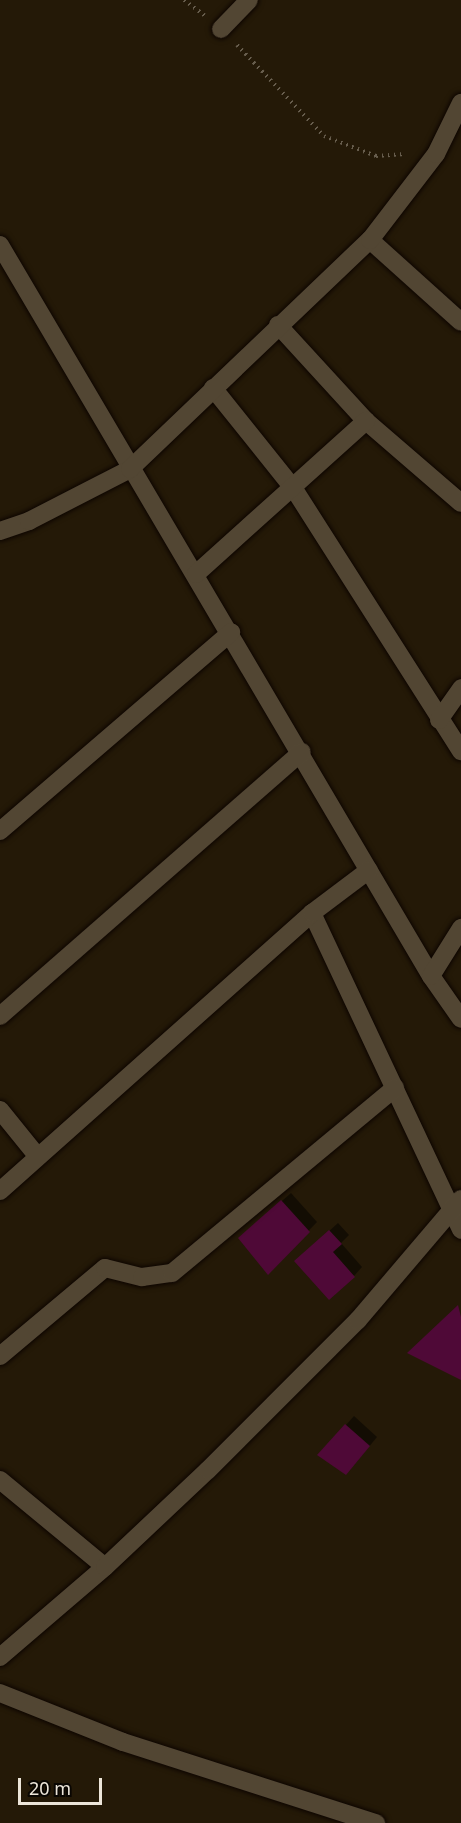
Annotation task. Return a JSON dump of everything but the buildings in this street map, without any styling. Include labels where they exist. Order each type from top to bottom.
[{"type":"street","points":[[221,29],[249,0]]},
{"type":"street","points":[[0,531],[29,521],[130,469],[278,325],[370,240],[443,141],[461,103]]},
{"type":"street","points":[[370,240],[461,322]]},
{"type":"street","points":[[0,245],[130,469],[196,574],[302,752],[431,976],[461,1019]]},
{"type":"street","points":[[278,325],[366,421],[461,503]]},
{"type":"street","points":[[213,388],[294,489],[439,720],[461,751]]},
{"type":"street","points":[[196,574],[294,489],[366,421]]},
{"type":"street","points":[[0,831],[231,632]]},
{"type":"street","points":[[439,720],[461,688]]},
{"type":"street","points":[[0,1016],[302,752]]},
{"type":"street","points":[[0,1191],[312,913],[369,870]]},
{"type":"street","points":[[312,913],[395,1088],[458,1204],[461,1230]]},
{"type":"street","points":[[431,976],[461,928]]},
{"type":"street","points":[[0,1356],[105,1268],[142,1277],[172,1273],[395,1088]]},
{"type":"street","points":[[0,1110],[38,1157]]},
{"type":"street","points":[[0,1657],[105,1567],[358,1320],[458,1204]]},
{"type":"street","points":[[0,1480],[105,1567]]},
{"type":"street","points":[[0,1693],[134,1745],[376,1823]]},
{"type":"path","points":[[184,0],[221,29],[324,136],[376,156],[400,155],[443,141]]}]
